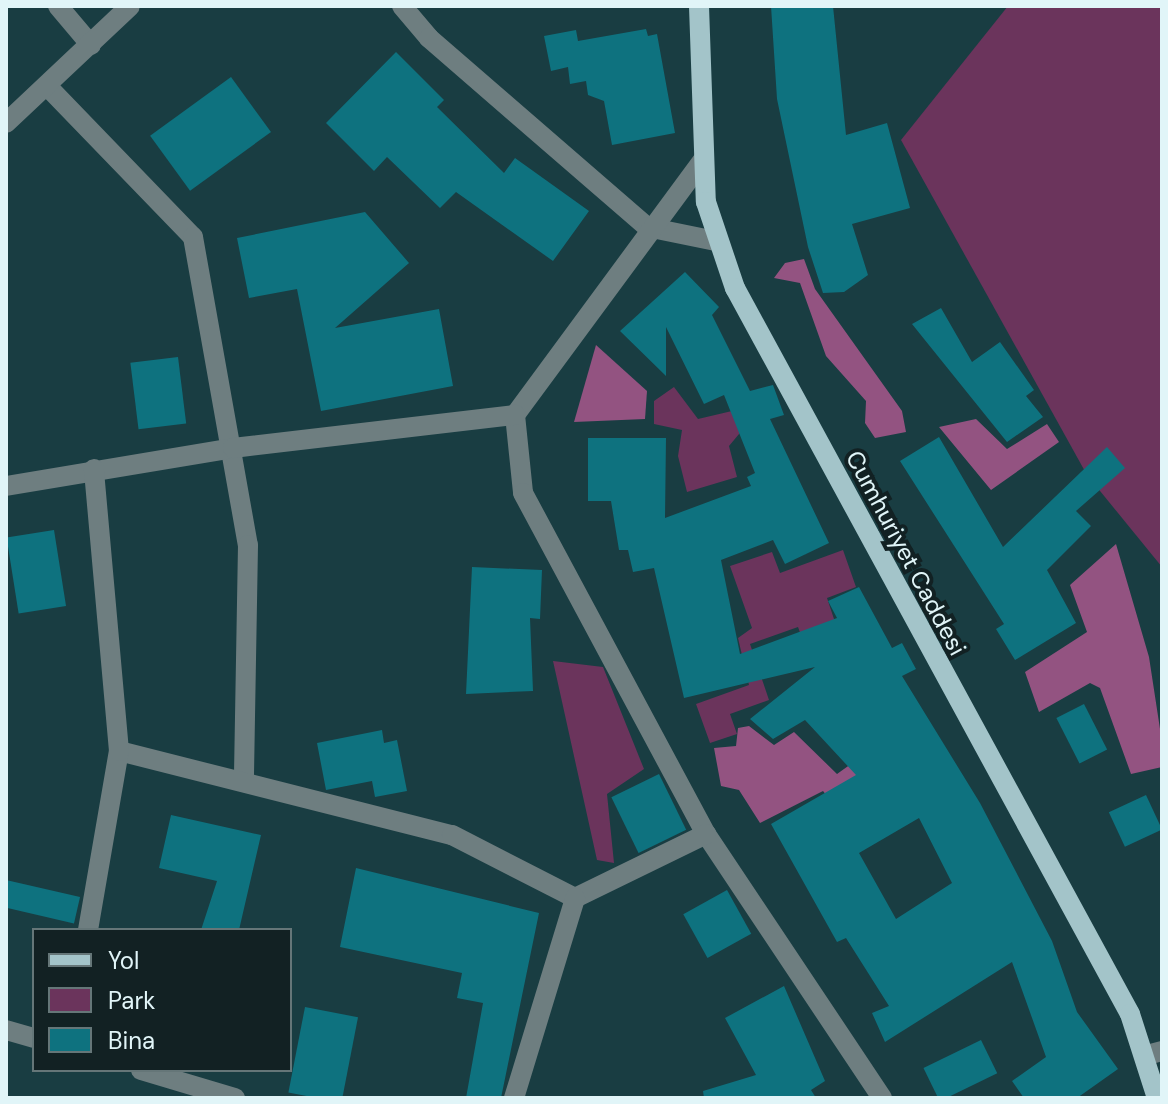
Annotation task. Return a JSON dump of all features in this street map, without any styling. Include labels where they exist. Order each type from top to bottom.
[{"type":"main road","name":"Cumhuriyet Caddesi","points":[[699,6],[703,160],[716,241],[1155,1053],[1157,1098]]},
{"type":"street","points":[[58,6],[91,45]]},
{"type":"street","points":[[6,123],[49,88],[130,6]]},
{"type":"street","points":[[402,6],[429,38],[647,227],[716,241]]},
{"type":"street","points":[[49,88],[193,237],[248,545],[244,782]]},
{"type":"street","points":[[6,486],[233,448],[515,415],[553,372],[647,227],[703,160]]},
{"type":"street","points":[[515,415],[523,493],[706,834],[882,1098]]},
{"type":"street","points":[[88,928],[119,751],[94,469]]},
{"type":"street","points":[[119,751],[452,835],[575,898]]},
{"type":"street","points":[[514,1098],[575,898],[706,834]]},
{"type":"street","points":[[6,1030],[32,1037]]},
{"type":"street","points":[[148,1072],[235,1098]]},
{"type":"green space","points":[[1008,6],[1162,6],[1162,567],[1087,475],[901,140]]},
{"type":"green space","points":[[674,387],[698,419],[732,411],[744,428],[729,446],[737,477],[687,492],[678,456],[682,430],[654,424],[654,401]]},
{"type":"green space","points":[[843,550],[856,587],[827,598],[845,652],[811,663],[798,627],[750,644],[769,700],[730,714],[737,734],[710,743],[696,704],[749,685],[738,638],[752,628],[730,566],[772,552],[780,573]]},
{"type":"green space","points":[[553,661],[603,667],[644,769],[607,794],[614,863],[597,860]]},
{"type":"shaded area","points":[[804,259],[815,289],[902,411],[906,432],[875,438],[865,423],[866,401],[826,356],[800,283],[774,278],[785,263]]},
{"type":"shaded area","points":[[596,345],[647,391],[645,419],[574,422]]},
{"type":"shaded area","points":[[976,419],[1007,449],[1047,424],[1059,442],[991,490],[939,427]]},
{"type":"shaded area","points":[[1116,544],[1149,657],[1162,742],[1162,767],[1131,774],[1100,688],[1090,683],[1039,712],[1025,672],[1087,632],[1070,585]]},
{"type":"shaded area","points":[[749,726],[774,745],[794,732],[837,774],[865,754],[846,819],[823,791],[760,823],[739,790],[721,786],[714,748],[736,746],[738,728]]},
{"type":"building","points":[[771,6],[833,6],[846,135],[887,123],[910,208],[852,224],[868,275],[844,292],[823,293],[808,247],[777,99]]},
{"type":"building","points":[[646,29],[648,36],[657,34],[675,133],[612,145],[604,101],[588,95],[586,81],[570,84],[568,67],[551,71],[544,36],[576,30],[578,41]]},
{"type":"building","points":[[396,52],[444,100],[437,107],[504,173],[515,158],[589,211],[553,261],[456,192],[440,208],[387,157],[374,171],[326,123]]},
{"type":"building","points":[[231,77],[271,132],[190,191],[150,136]]},
{"type":"building","points":[[365,212],[409,263],[335,328],[439,309],[453,386],[321,411],[297,289],[249,298],[237,238]]},
{"type":"building","points":[[685,272],[719,307],[712,315],[750,391],[773,385],[784,415],[770,419],[829,543],[785,564],[773,540],[721,560],[740,654],[837,618],[828,601],[859,587],[892,648],[902,643],[916,669],[902,676],[980,803],[1052,941],[1077,1012],[1118,1069],[1077,1098],[1024,1098],[1012,1081],[1046,1057],[1012,962],[885,1042],[872,1013],[889,1006],[846,938],[837,942],[771,824],[856,775],[805,720],[773,739],[750,719],[815,667],[684,698],[654,568],[633,572],[628,550],[619,550],[611,501],[588,501],[588,438],[666,438],[665,518],[751,486],[747,477],[755,473],[724,395],[704,404],[666,327],[666,376],[620,331]],"holes":[[[919,818],[952,883],[896,919],[859,853]]]},
{"type":"building","points":[[941,308],[972,362],[1000,342],[1034,390],[1026,396],[1043,417],[1007,442],[912,324]]},
{"type":"building","points":[[178,357],[186,424],[139,429],[130,363]]},
{"type":"building","points":[[939,437],[1003,547],[1107,447],[1125,468],[1076,511],[1091,526],[1047,570],[1076,623],[1015,660],[996,629],[1004,624],[900,461]]},
{"type":"building","points":[[54,530],[66,606],[19,614],[7,538]]},
{"type":"building","points":[[472,567],[542,570],[540,619],[530,618],[533,691],[466,694]]},
{"type":"building","points":[[1084,704],[1107,749],[1080,764],[1056,718]]},
{"type":"building","points":[[382,730],[384,743],[397,740],[407,791],[375,797],[372,781],[326,790],[317,743]]},
{"type":"building","points":[[659,774],[686,830],[639,853],[611,797]]},
{"type":"building","points":[[1146,795],[1162,829],[1125,847],[1109,812]]},
{"type":"building","points":[[171,815],[261,835],[239,928],[202,928],[217,881],[159,868]]},
{"type":"building","points":[[356,868],[539,913],[501,1098],[466,1098],[483,1003],[457,998],[462,973],[340,947]]},
{"type":"building","points":[[6,880],[80,897],[74,923],[6,908]]},
{"type":"building","points":[[727,890],[751,934],[708,958],[683,914]]},
{"type":"building","points":[[784,986],[825,1081],[811,1090],[816,1098],[704,1098],[703,1091],[756,1075],[725,1018]]},
{"type":"building","points":[[305,1007],[358,1017],[342,1098],[317,1098],[288,1092]]},
{"type":"building","points":[[981,1040],[997,1073],[946,1098],[938,1098],[923,1068]]}]
